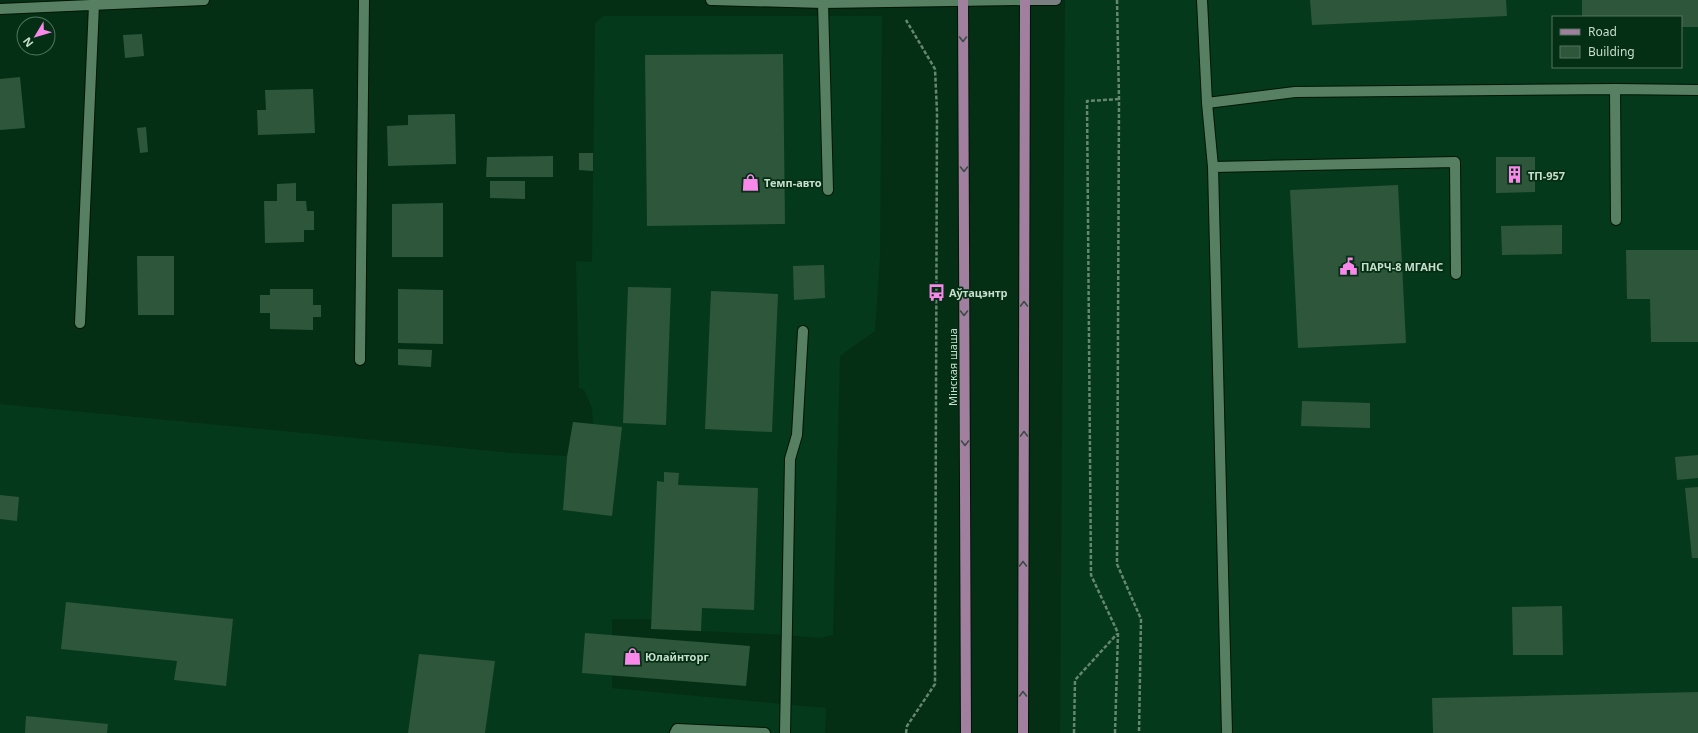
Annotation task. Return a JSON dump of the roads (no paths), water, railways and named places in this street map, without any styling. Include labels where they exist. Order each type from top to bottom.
[{"type":"main road","points":[[1023,733],[1025,0]]},
{"type":"main road","name":"Мінская шаша","points":[[963,1],[966,733]]},
{"type":"street","points":[[0,9],[94,2],[204,0]]},
{"type":"street","points":[[360,360],[364,0]]},
{"type":"street","points":[[711,0],[823,3],[1056,0]]},
{"type":"street","points":[[1202,0],[1207,104],[1213,167],[1227,733]]},
{"type":"street","points":[[80,323],[94,2]]},
{"type":"street","points":[[823,3],[828,190]]},
{"type":"street","points":[[1207,104],[1295,92],[1615,89],[1698,90]]},
{"type":"street","points":[[1615,89],[1616,220]]},
{"type":"street","points":[[1213,167],[1455,162],[1456,274]]},
{"type":"street","points":[[785,733],[790,459],[797,435],[803,330]]},
{"type":"street","points":[[675,733],[677,728],[765,733]]},
{"type":"place","name":"ТП-957","points":[[1515,175]]},
{"type":"place","name":"Темп-авто","points":[[751,182]]},
{"type":"place","name":"ПАРЧ-8 МГАНС","points":[[1348,266]]},
{"type":"place","name":"Аўтацэнтр","points":[[936,292]]},
{"type":"place","name":"Юлайнторг","points":[[632,656]]}]
